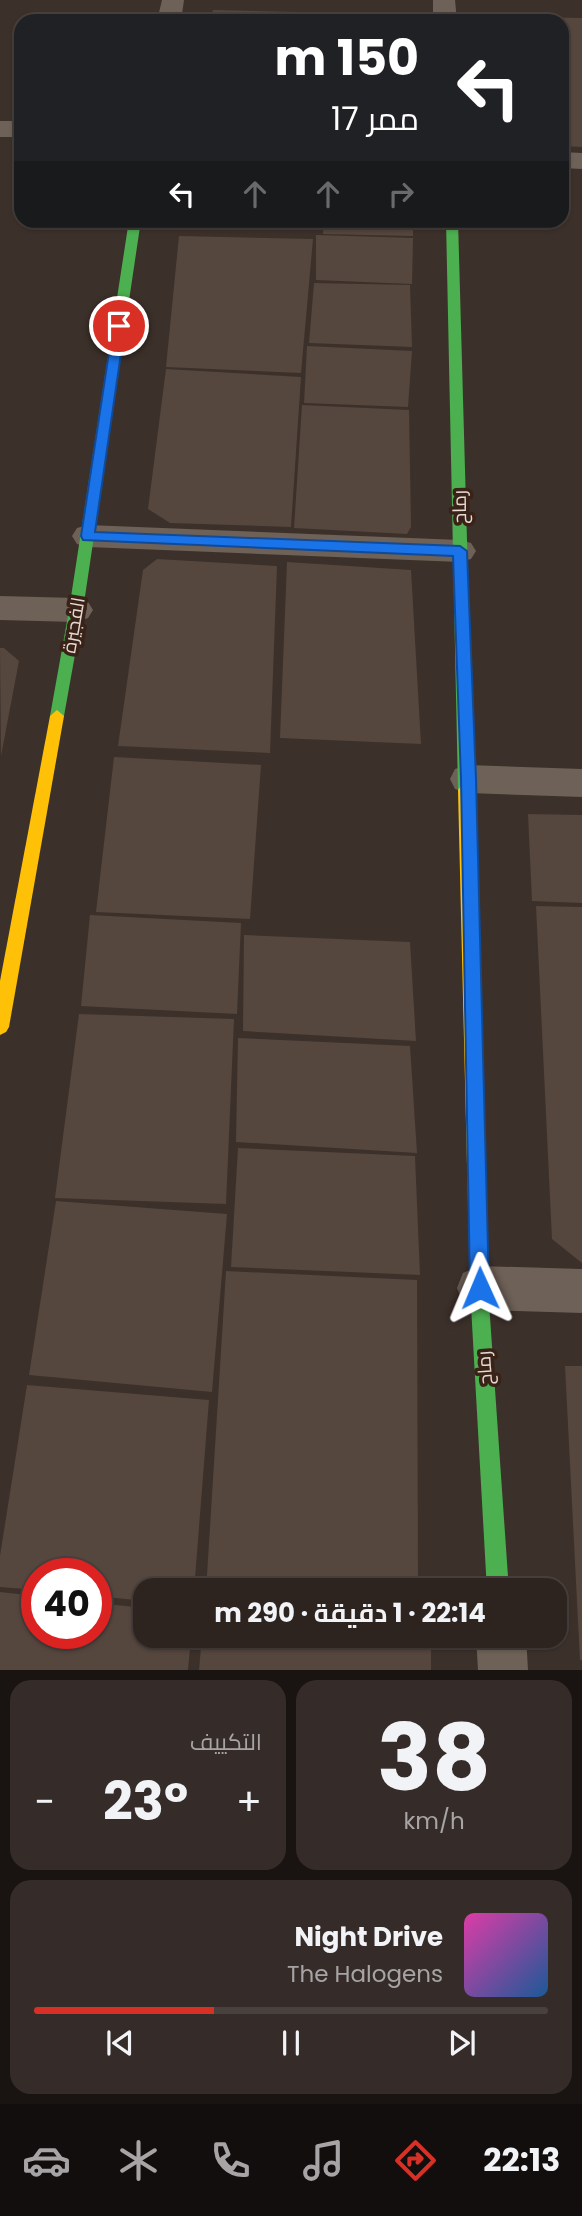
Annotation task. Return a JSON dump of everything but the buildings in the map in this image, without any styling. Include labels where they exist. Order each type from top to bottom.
[{"type":"street","name":"الفجيرة","points":[[0,1027],[12,900],[76,610],[134,228]]},
{"type":"street","name":"رماح","points":[[452,228],[480,1288],[497,1578]]},
{"type":"street","points":[[88,536],[460,551]]},
{"type":"street","points":[[0,608],[76,610]]},
{"type":"street","points":[[468,779],[582,783]]},
{"type":"street","points":[[480,1288],[582,1291]]},
{"type":"street","points":[[502,1648],[503,1670]]},
{"type":"traffic: fast","points":[[57,716],[76,610],[134,228]]},
{"type":"traffic: fast","points":[[452,228],[466,790]]},
{"type":"traffic: fast","points":[[476,1165],[479,1288],[497,1578]]},
{"type":"traffic: slow","points":[[0,1027],[57,716]]},
{"type":"traffic: slow","points":[[466,790],[476,1165]]},
{"type":"route","points":[[119,326],[88,536],[460,551],[480,1288]]}]
